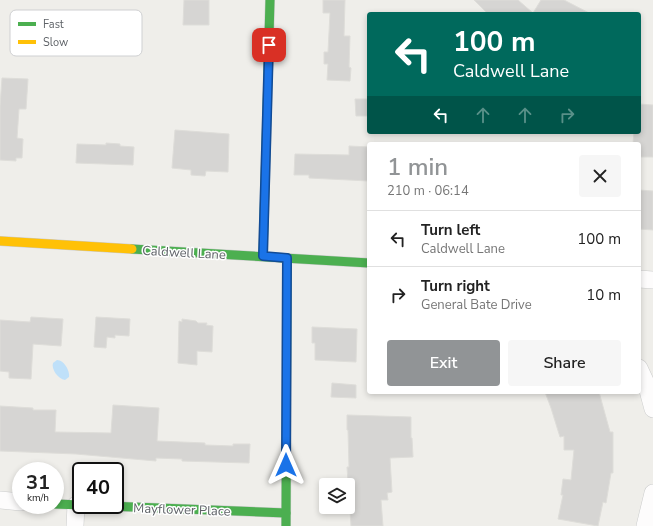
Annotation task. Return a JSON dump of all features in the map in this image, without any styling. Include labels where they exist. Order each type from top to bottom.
[{"type":"street","points":[[263,256],[270,0]]},
{"type":"street","name":"Caldwell Lane","points":[[0,241],[367,262]]},
{"type":"street","points":[[286,526],[287,258]]},
{"type":"street","points":[[641,279],[653,280]]},
{"type":"street","points":[[641,372],[646,383],[653,409]]},
{"type":"street","points":[[645,526],[653,493]]},
{"type":"street","points":[[0,500],[12,501]]},
{"type":"street","name":"Mayflower Place","points":[[124,507],[286,513]]},
{"type":"street","points":[[75,526],[76,514]]},
{"type":"water","points":[[60,360],[67,369],[69,377],[65,380],[60,378],[54,371],[53,363]]},
{"type":"building","points":[[184,0],[209,0],[209,25],[183,25]]},
{"type":"building","points":[[323,0],[345,0],[344,36],[350,36],[350,81],[327,80],[328,64],[324,64],[324,52],[328,52],[330,13],[323,13]]},
{"type":"building","points":[[474,0],[518,0],[532,12],[486,12]]},
{"type":"building","points":[[541,0],[564,0],[587,12],[534,12]]},
{"type":"building","points":[[2,78],[28,79],[26,109],[19,109],[17,138],[23,139],[22,158],[16,158],[16,161],[0,160],[0,106]]},
{"type":"building","points":[[355,99],[367,99],[367,116],[356,116]]},
{"type":"building","points":[[641,104],[653,105],[653,157],[641,157],[641,142],[633,142],[634,134],[641,134]]},
{"type":"building","points":[[175,130],[229,134],[228,172],[206,171],[205,176],[191,175],[191,170],[172,168]]},
{"type":"building","points":[[106,143],[134,147],[133,165],[76,163],[77,144],[106,145]]},
{"type":"building","points":[[349,146],[367,147],[367,181],[309,178],[309,175],[294,175],[295,154],[349,155]]},
{"type":"building","points":[[641,190],[653,191],[653,230],[641,229]]},
{"type":"building","points":[[31,317],[63,319],[61,346],[33,344],[31,379],[9,378],[9,372],[0,371],[0,320],[30,322]]},
{"type":"building","points":[[96,317],[130,319],[129,336],[115,335],[115,338],[107,337],[106,348],[94,347]]},
{"type":"building","points":[[182,319],[196,321],[198,323],[207,323],[206,325],[213,326],[212,352],[197,351],[197,365],[178,363],[179,321],[182,322]]},
{"type":"building","points":[[312,327],[357,329],[356,362],[315,360],[315,343],[312,343]]},
{"type":"building","points":[[332,383],[356,385],[356,398],[331,397]]},
{"type":"building","points":[[546,394],[600,394],[610,432],[613,432],[613,473],[611,473],[606,503],[603,502],[598,526],[558,519],[563,495],[561,495],[563,479],[571,480],[574,450],[564,450],[564,436],[560,437]]},
{"type":"building","points":[[113,405],[159,408],[157,441],[233,446],[233,444],[250,444],[249,463],[182,461],[182,459],[156,458],[156,461],[76,454],[0,451],[0,406],[33,408],[33,410],[56,410],[55,432],[111,433]]},
{"type":"building","points":[[347,415],[411,417],[413,457],[390,458],[392,492],[387,493],[388,500],[381,500],[383,526],[351,526],[350,514],[355,514],[355,478],[348,478],[347,467],[349,467]]},
{"type":"traffic: fast","points":[[263,256],[270,0]]},
{"type":"traffic: fast","points":[[132,249],[367,263]]},
{"type":"traffic: fast","points":[[286,526],[287,258]]},
{"type":"traffic: fast","points":[[64,504],[286,513]]},
{"type":"traffic: slow","points":[[0,241],[132,249]]},
{"type":"route","points":[[269,45],[263,256],[287,258],[286,465]]}]
